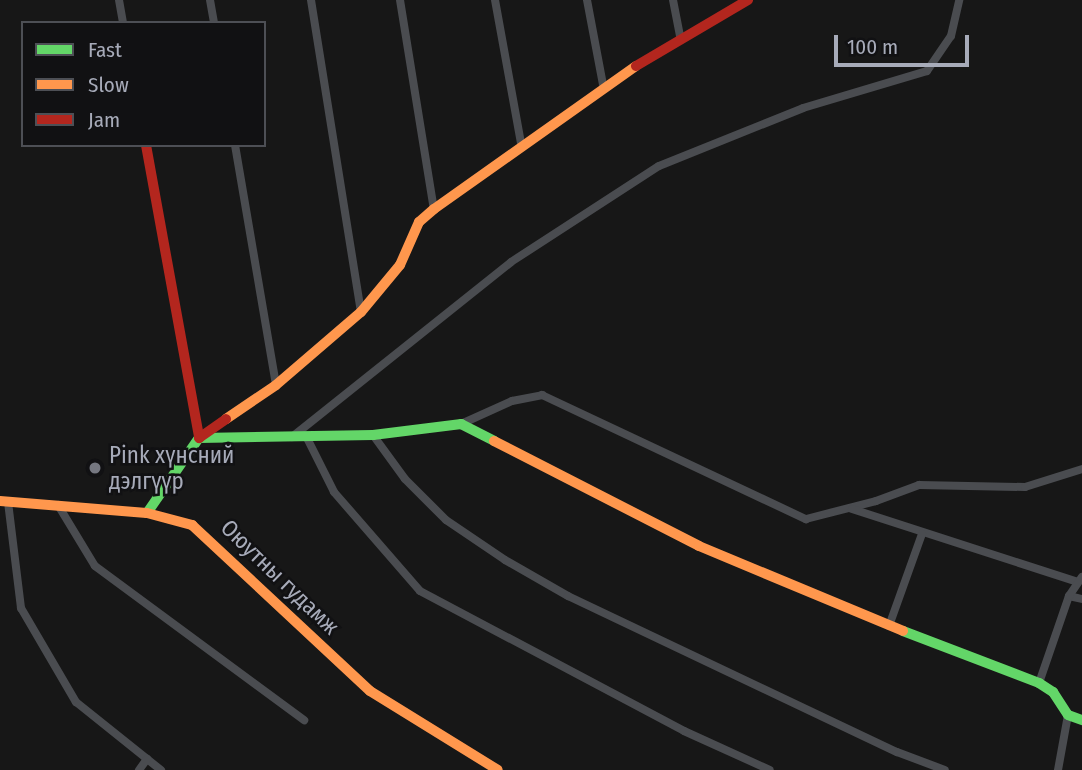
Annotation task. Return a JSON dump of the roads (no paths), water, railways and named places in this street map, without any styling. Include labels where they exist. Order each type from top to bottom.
[{"type":"street","points":[[119,0],[123,21]]},
{"type":"street","points":[[210,0],[214,21]]},
{"type":"street","points":[[311,0],[361,312]]},
{"type":"street","points":[[400,0],[434,209]]},
{"type":"street","points":[[495,0],[521,143]]},
{"type":"street","points":[[587,0],[603,85]]},
{"type":"street","points":[[673,0],[680,36]]},
{"type":"street","points":[[147,513],[199,438],[276,384],[361,312],[400,265],[419,222],[434,209],[603,85],[680,36],[748,0]]},
{"type":"street","points":[[290,439],[511,262],[659,166],[803,108],[927,71],[951,36],[959,0]]},
{"type":"street","points":[[146,147],[199,438]]},
{"type":"street","points":[[235,147],[276,384]]},
{"type":"street","points":[[199,438],[290,439],[306,436],[373,435],[461,424],[512,401],[542,394],[806,519],[850,509],[919,485],[1025,487],[1082,469]]},
{"type":"street","points":[[461,424],[645,521],[889,626],[1039,683],[1053,692],[1068,715],[1082,720]]},
{"type":"street","points":[[373,435],[405,479],[446,520],[505,560],[568,596],[897,752],[945,770]]},
{"type":"street","points":[[306,436],[334,492],[420,592],[684,731],[770,770]]},
{"type":"street","points":[[4,502],[21,608],[76,702],[161,770]]},
{"type":"street","name":"Оюутны гудамж","points":[[4,502],[147,513],[192,525],[210,537],[370,691],[498,770]]},
{"type":"street","points":[[58,505],[95,566],[304,720]]},
{"type":"street","points":[[850,509],[922,534],[1080,580],[1069,596],[1039,683]]},
{"type":"street","points":[[889,626],[922,534]]},
{"type":"street","points":[[1069,596],[1082,599]]},
{"type":"street","points":[[1060,769],[1068,715]]},
{"type":"street","points":[[139,770],[147,759]]},
{"type":"place","name":"Pink хүнсний дэлгүүр","points":[[95,468]]}]
